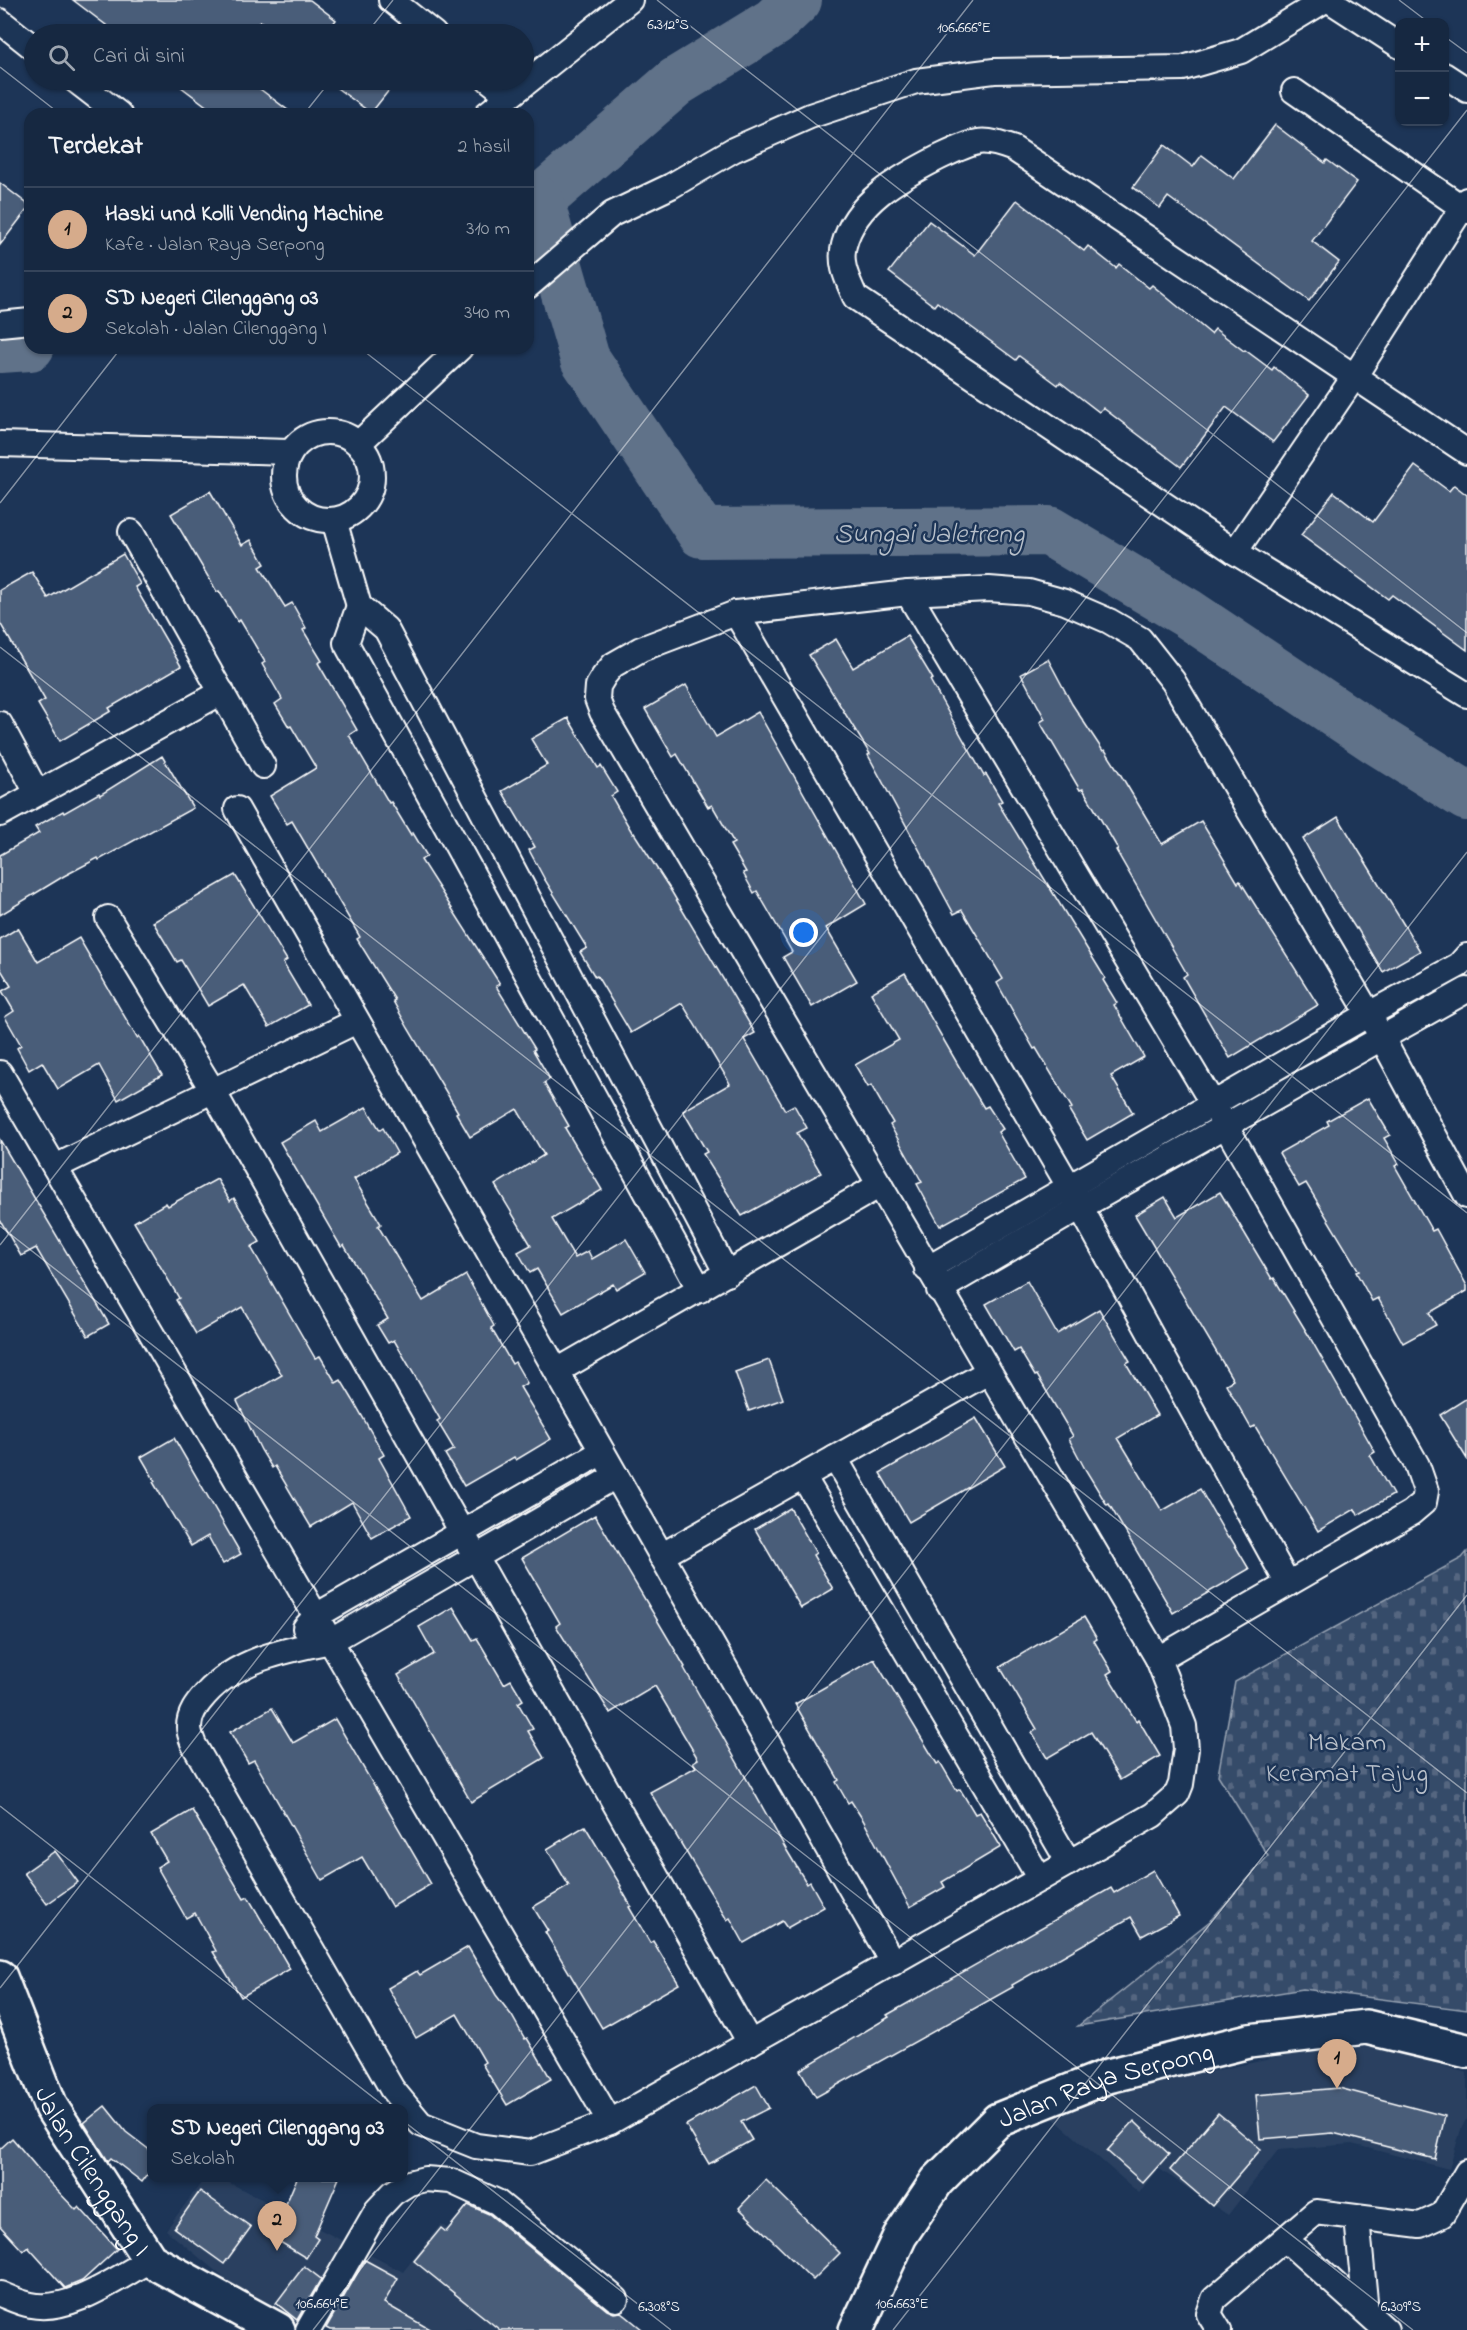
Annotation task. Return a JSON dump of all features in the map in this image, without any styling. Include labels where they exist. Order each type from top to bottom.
[{"type":"main road","name":"Jalan Cilenggang I","points":[[0,1977],[51,2107],[150,2260],[278,2330]]},
{"type":"main road","name":"Jalan Raya Serpong","points":[[856,2330],[900,2236],[938,2181],[998,2120],[1108,2076],[1249,2041],[1366,2027],[1467,2051]]},
{"type":"street","points":[[392,0],[422,24]]},
{"type":"street","points":[[534,75],[630,0]]},
{"type":"street","points":[[534,281],[612,214],[671,186],[733,150],[810,116],[916,81],[994,71],[1183,68],[1242,51],[1327,0],[1395,43]]},
{"type":"street","points":[[0,21],[24,40]]},
{"type":"street","points":[[1449,78],[1467,90]]},
{"type":"street","points":[[88,90],[111,108]]},
{"type":"street","points":[[502,90],[508,95]]},
{"type":"street","points":[[494,108],[514,90]]},
{"type":"street","points":[[1235,552],[1354,377],[1465,206],[1294,91]]},
{"type":"street","points":[[1467,452],[1014,149],[980,141],[918,168],[890,185],[871,201],[853,223],[844,245],[842,265],[855,297],[1235,552],[1467,695]]},
{"type":"street","points":[[0,324],[24,322]]},
{"type":"street","points":[[358,444],[454,354]]},
{"type":"street","points":[[322,432],[341,434],[358,444],[367,456],[372,472],[371,489],[363,503],[350,515],[334,520],[316,519],[300,511],[289,498],[284,483],[284,466],[290,452],[304,439],[322,432]]},
{"type":"street","points":[[0,444],[290,452]]},
{"type":"street","points":[[334,520],[359,606],[386,629],[727,1275]]},
{"type":"street","points":[[131,532],[263,766]]},
{"type":"street","points":[[408,2108],[421,2124],[476,2146],[530,2153],[610,2122],[1153,1815],[1177,1794],[1181,1784],[1186,1749],[1184,1726],[1158,1659],[602,712],[597,699],[598,686],[613,665],[641,650],[736,613],[908,593],[989,589],[1029,592],[1065,602],[1109,621],[1140,639],[1173,681],[1369,1014],[1467,1196]]},
{"type":"street","points":[[908,593],[1220,1116],[1417,1465],[1426,1491],[1424,1502],[1411,1513],[1158,1659]]},
{"type":"street","points":[[359,606],[346,643],[700,1290]]},
{"type":"street","points":[[736,613],[1075,1197],[1288,1584]]},
{"type":"street","points":[[0,814],[222,692]]},
{"type":"street","points":[[0,724],[37,793]]},
{"type":"street","points":[[237,809],[893,1963]]},
{"type":"street","points":[[108,918],[213,1091],[750,2043]]},
{"type":"street","points":[[1220,1116],[1369,1014],[1459,965],[1467,956]]},
{"type":"street","points":[[933,1279],[1220,1116],[1382,1037],[1467,990]]},
{"type":"street","points":[[55,1167],[357,1021]]},
{"type":"street","points":[[0,1072],[610,2122]]},
{"type":"street","points":[[557,1371],[880,1185]]},
{"type":"street","points":[[661,1556],[988,1372]]},
{"type":"street","points":[[285,1650],[316,1616],[602,1452]]},
{"type":"street","points":[[835,1458],[1069,1863]]},
{"type":"street","points":[[404,2104],[392,2089],[194,1745],[189,1727],[194,1708],[217,1681],[250,1663],[285,1650],[331,1641],[616,1476]]},
{"type":"street","points":[[803,1476],[1040,1879]]},
{"type":"street","points":[[308,2330],[377,2210],[393,2193],[409,2183],[425,2179],[451,2181],[496,2202],[616,2299]]},
{"type":"street","points":[[1208,2325],[1214,2299],[1316,2212],[1420,2225],[1442,2215],[1463,2187]]},
{"type":"street","points":[[1357,2218],[1366,2311]]},
{"type":"street","points":[[1285,2239],[1386,2330]]},
{"type":"street","points":[[0,2294],[31,2305],[52,2306],[70,2302],[150,2260]]},
{"type":"shaded area","points":[[1379,2047],[1467,2073],[1467,2118],[1462,2126],[1449,2169],[1352,2144],[1278,2150],[1228,2215],[1158,2168],[1139,2193],[1053,2118],[1092,2096],[1319,2049]]},
{"type":"shaded area","points":[[202,2182],[228,2182],[403,2272],[441,2224],[578,2330],[311,2330],[229,2282],[166,2230]]},
{"type":"green space","name":"Makam Keramat Tajug","points":[[1467,1552],[1467,2010],[1303,1989],[1078,2026],[1210,1921],[1268,1856],[1218,1775],[1235,1682],[1462,1558]]},
{"type":"building","points":[[73,0],[310,0],[336,20],[333,24],[264,24],[260,21],[258,24],[105,24]]},
{"type":"building","points":[[185,90],[261,90],[285,108],[209,108]]},
{"type":"building","points":[[340,90],[389,90],[375,108],[364,108]]},
{"type":"building","points":[[1275,125],[1325,163],[1327,160],[1357,182],[1312,241],[1339,262],[1309,301],[1168,197],[1160,208],[1133,187],[1164,145],[1193,167],[1202,155],[1234,179]]},
{"type":"building","points":[[0,183],[24,201],[24,214],[0,245]]},
{"type":"building","points":[[1017,200],[1084,251],[1088,246],[1116,268],[1119,264],[1149,288],[1152,285],[1211,334],[1215,329],[1272,370],[1274,367],[1309,395],[1273,442],[1226,407],[1181,467],[1103,408],[1099,412],[1060,382],[1058,385],[1019,356],[1016,360],[937,302],[934,306],[889,272],[929,221],[975,255]]},
{"type":"building","points":[[1415,466],[1449,491],[1454,485],[1467,495],[1467,650],[1392,595],[1388,599],[1301,535],[1334,492],[1373,522]]},
{"type":"building","points":[[210,491],[242,545],[251,540],[265,564],[260,567],[285,607],[292,603],[306,628],[303,630],[322,661],[318,663],[357,730],[349,735],[389,803],[391,802],[427,856],[421,860],[500,984],[496,986],[535,1049],[533,1050],[550,1079],[544,1083],[569,1126],[565,1128],[602,1190],[552,1219],[575,1258],[588,1251],[592,1259],[626,1239],[645,1272],[616,1289],[613,1284],[563,1313],[537,1269],[530,1273],[518,1252],[531,1245],[495,1185],[544,1155],[517,1109],[470,1137],[456,1113],[458,1112],[393,1001],[395,1000],[357,939],[360,937],[292,821],[287,824],[270,796],[316,768],[275,704],[282,699],[262,664],[265,662],[240,620],[238,622],[219,591],[217,592],[171,514]]},
{"type":"building","points":[[123,554],[140,584],[135,587],[181,666],[109,708],[111,711],[60,741],[38,704],[45,700],[0,623],[0,590],[32,572],[48,598]]},
{"type":"building","points":[[907,636],[933,679],[930,680],[984,776],[986,774],[1002,801],[998,803],[1105,978],[1103,980],[1117,1003],[1114,1005],[1144,1057],[1111,1076],[1133,1113],[1087,1140],[1069,1110],[1072,1108],[1036,1048],[1034,1049],[997,983],[1003,979],[962,910],[954,914],[868,755],[870,754],[809,655],[836,639],[853,668]]},
{"type":"building","points":[[1048,659],[1072,704],[1103,751],[1105,750],[1162,844],[1201,821],[1238,883],[1240,881],[1318,1005],[1230,1058],[1183,977],[1187,974],[1116,850],[1118,849],[1040,722],[1045,719],[1021,674]]},
{"type":"building","points":[[686,685],[716,737],[758,712],[866,904],[826,928],[857,981],[812,1007],[783,957],[792,952],[757,891],[754,893],[743,873],[746,872],[730,845],[734,843],[712,805],[708,807],[677,754],[673,757],[645,709]]},
{"type":"building","points":[[568,718],[598,768],[601,766],[617,792],[611,796],[670,889],[755,1033],[744,1039],[785,1110],[794,1105],[807,1128],[797,1133],[821,1173],[742,1216],[703,1154],[707,1152],[683,1111],[730,1084],[728,1080],[682,1003],[631,1033],[580,952],[587,948],[545,880],[529,850],[535,847],[502,791],[547,765],[531,739]]},
{"type":"building","points":[[162,756],[193,808],[99,860],[98,858],[64,876],[0,915],[0,855],[39,833],[35,827],[99,793],[100,795]]},
{"type":"building","points":[[1338,817],[1420,951],[1383,972],[1336,898],[1303,839]]},
{"type":"building","points":[[235,875],[287,960],[283,963],[308,1005],[269,1027],[244,985],[208,1006],[181,960],[177,962],[153,922]]},
{"type":"building","points":[[18,928],[38,962],[79,938],[137,1038],[139,1036],[162,1075],[118,1100],[99,1065],[58,1089],[42,1062],[29,1070],[17,1048],[21,1045],[5,1017],[14,1011],[2,991],[11,986],[0,968],[0,939]]},
{"type":"building","points":[[905,973],[984,1108],[988,1106],[1003,1129],[998,1132],[1025,1179],[940,1226],[917,1184],[922,1182],[890,1125],[893,1123],[871,1085],[868,1087],[855,1065],[899,1040],[871,993]]},
{"type":"building","points":[[1368,1098],[1390,1135],[1384,1138],[1399,1164],[1395,1166],[1432,1231],[1436,1229],[1467,1286],[1467,1291],[1429,1313],[1436,1325],[1403,1343],[1378,1298],[1372,1301],[1356,1272],[1359,1271],[1306,1183],[1299,1187],[1279,1153],[1329,1125],[1327,1121]]},
{"type":"building","points":[[366,1107],[380,1130],[383,1128],[397,1153],[354,1179],[381,1224],[378,1226],[423,1301],[466,1275],[494,1326],[491,1328],[512,1364],[515,1362],[527,1383],[520,1387],[551,1439],[516,1460],[514,1457],[464,1486],[445,1454],[454,1449],[437,1421],[440,1419],[394,1340],[388,1343],[377,1325],[388,1319],[344,1245],[341,1247],[280,1142],[316,1121],[322,1132]]},
{"type":"building","points":[[0,1140],[109,1324],[88,1336],[36,1248],[21,1256],[0,1220]]},
{"type":"building","points":[[217,1179],[230,1201],[234,1198],[260,1242],[251,1247],[315,1358],[320,1356],[336,1383],[341,1380],[353,1400],[384,1455],[379,1458],[411,1516],[372,1538],[352,1502],[311,1527],[275,1466],[272,1468],[261,1450],[237,1401],[282,1375],[242,1307],[196,1334],[176,1300],[179,1298],[134,1222],[166,1203],[168,1206]]},
{"type":"building","points":[[1220,1192],[1309,1336],[1375,1452],[1370,1455],[1393,1495],[1358,1515],[1355,1509],[1318,1531],[1255,1426],[1251,1428],[1226,1384],[1233,1380],[1135,1215],[1165,1197],[1177,1217]]},
{"type":"building","points":[[1027,1281],[1057,1334],[1099,1309],[1130,1361],[1126,1363],[1157,1415],[1118,1438],[1162,1511],[1200,1489],[1249,1569],[1173,1613],[1109,1504],[1107,1505],[1085,1469],[1069,1439],[1073,1436],[1037,1375],[1035,1376],[1019,1349],[1014,1352],[986,1304]]},
{"type":"building","points":[[769,1360],[783,1399],[749,1411],[735,1372]]},
{"type":"building","points":[[1467,1398],[1467,1459],[1440,1415]]},
{"type":"building","points":[[976,1418],[1005,1466],[909,1522],[880,1473]]},
{"type":"building","points":[[174,1438],[241,1554],[223,1564],[208,1536],[191,1546],[141,1457]]},
{"type":"building","points":[[790,1508],[816,1553],[813,1555],[833,1589],[801,1608],[755,1529]]},
{"type":"building","points":[[595,1515],[685,1667],[786,1849],[807,1884],[810,1882],[824,1907],[787,1928],[782,1921],[744,1943],[730,1918],[727,1920],[650,1792],[696,1767],[693,1762],[698,1759],[655,1686],[610,1713],[556,1626],[560,1623],[522,1558]]},
{"type":"building","points":[[453,1607],[473,1640],[477,1638],[504,1684],[511,1680],[523,1700],[518,1703],[533,1729],[528,1731],[544,1758],[471,1802],[398,1675],[434,1654],[419,1627]]},
{"type":"building","points":[[1084,1617],[1097,1639],[1094,1641],[1112,1671],[1107,1674],[1160,1756],[1120,1780],[1091,1732],[1047,1758],[1032,1733],[1037,1729],[1000,1667]]},
{"type":"building","points":[[874,1659],[937,1764],[940,1762],[957,1791],[960,1789],[975,1814],[980,1812],[1001,1847],[942,1882],[945,1887],[910,1907],[863,1820],[851,1801],[848,1803],[836,1782],[839,1780],[795,1704]]},
{"type":"building","points":[[272,1708],[293,1743],[335,1719],[431,1884],[392,1907],[362,1857],[322,1880],[254,1760],[248,1763],[230,1732]]},
{"type":"building","points":[[192,1810],[244,1899],[248,1897],[290,1969],[241,1997],[213,1952],[216,1951],[195,1913],[186,1918],[157,1867],[167,1861],[151,1834]]},
{"type":"building","points":[[585,1826],[621,1886],[631,1906],[629,1907],[650,1943],[653,1941],[679,1984],[602,2028],[545,1932],[548,1931],[533,1907],[569,1886],[547,1849]]},
{"type":"building","points":[[55,1851],[78,1882],[47,1904],[24,1873]]},
{"type":"building","points":[[1153,1870],[1179,1916],[1142,1936],[1131,1917],[1012,1985],[1013,1987],[816,2097],[800,2070],[889,2017],[887,2015],[1111,1888],[1114,1893]]},
{"type":"building","points":[[468,1947],[496,1995],[512,2016],[525,2039],[527,2038],[551,2079],[507,2105],[482,2064],[485,2062],[457,2014],[416,2038],[388,1988],[417,1971],[420,1975]]},
{"type":"building","points":[[756,2085],[769,2108],[741,2122],[752,2140],[709,2164],[686,2125]]},
{"type":"building","points":[[1339,2088],[1445,2116],[1435,2159],[1333,2133],[1260,2139],[1256,2095]]},
{"type":"building","points":[[105,2106],[126,2132],[147,2148],[147,2175],[142,2182],[111,2158],[108,2161],[84,2123]]},
{"type":"building","points":[[1218,2113],[1261,2149],[1212,2206],[1170,2170]]},
{"type":"building","points":[[1134,2121],[1169,2154],[1143,2183],[1107,2151]]},
{"type":"building","points":[[12,2138],[50,2183],[76,2210],[79,2207],[117,2249],[82,2281],[65,2288],[28,2247],[23,2251],[0,2226],[0,2149]]},
{"type":"building","points":[[766,2180],[840,2253],[813,2280],[739,2208]]},
{"type":"building","points":[[295,2182],[337,2182],[314,2236],[318,2239],[306,2258],[272,2237]]},
{"type":"building","points":[[200,2191],[251,2227],[224,2264],[174,2228]]},
{"type":"building","points":[[468,2205],[489,2214],[607,2310],[614,2313],[621,2312],[643,2330],[500,2330],[414,2261],[441,2228],[446,2232]]},
{"type":"building","points":[[365,2260],[398,2278],[384,2303],[431,2330],[330,2330],[326,2328]]},
{"type":"building","points":[[304,2266],[321,2279],[297,2320],[276,2303]]},
{"type":"waterway","points":[[539,201],[676,82],[774,22],[797,0]]},
{"type":"waterway","name":"Sungai Jaletreng","points":[[534,206],[539,201],[585,359],[702,533],[1049,531],[1187,613],[1377,740],[1467,796]]},
{"type":"waterway","name":"Sungai Jaletreng","points":[[0,348],[24,346]]},
{"type":"place","name":"Haski und Kolli Vending Machine","points":[[1337,2089]]},
{"type":"place","name":"SD Negeri Cilenggang 03","points":[[277,2251]]}]
